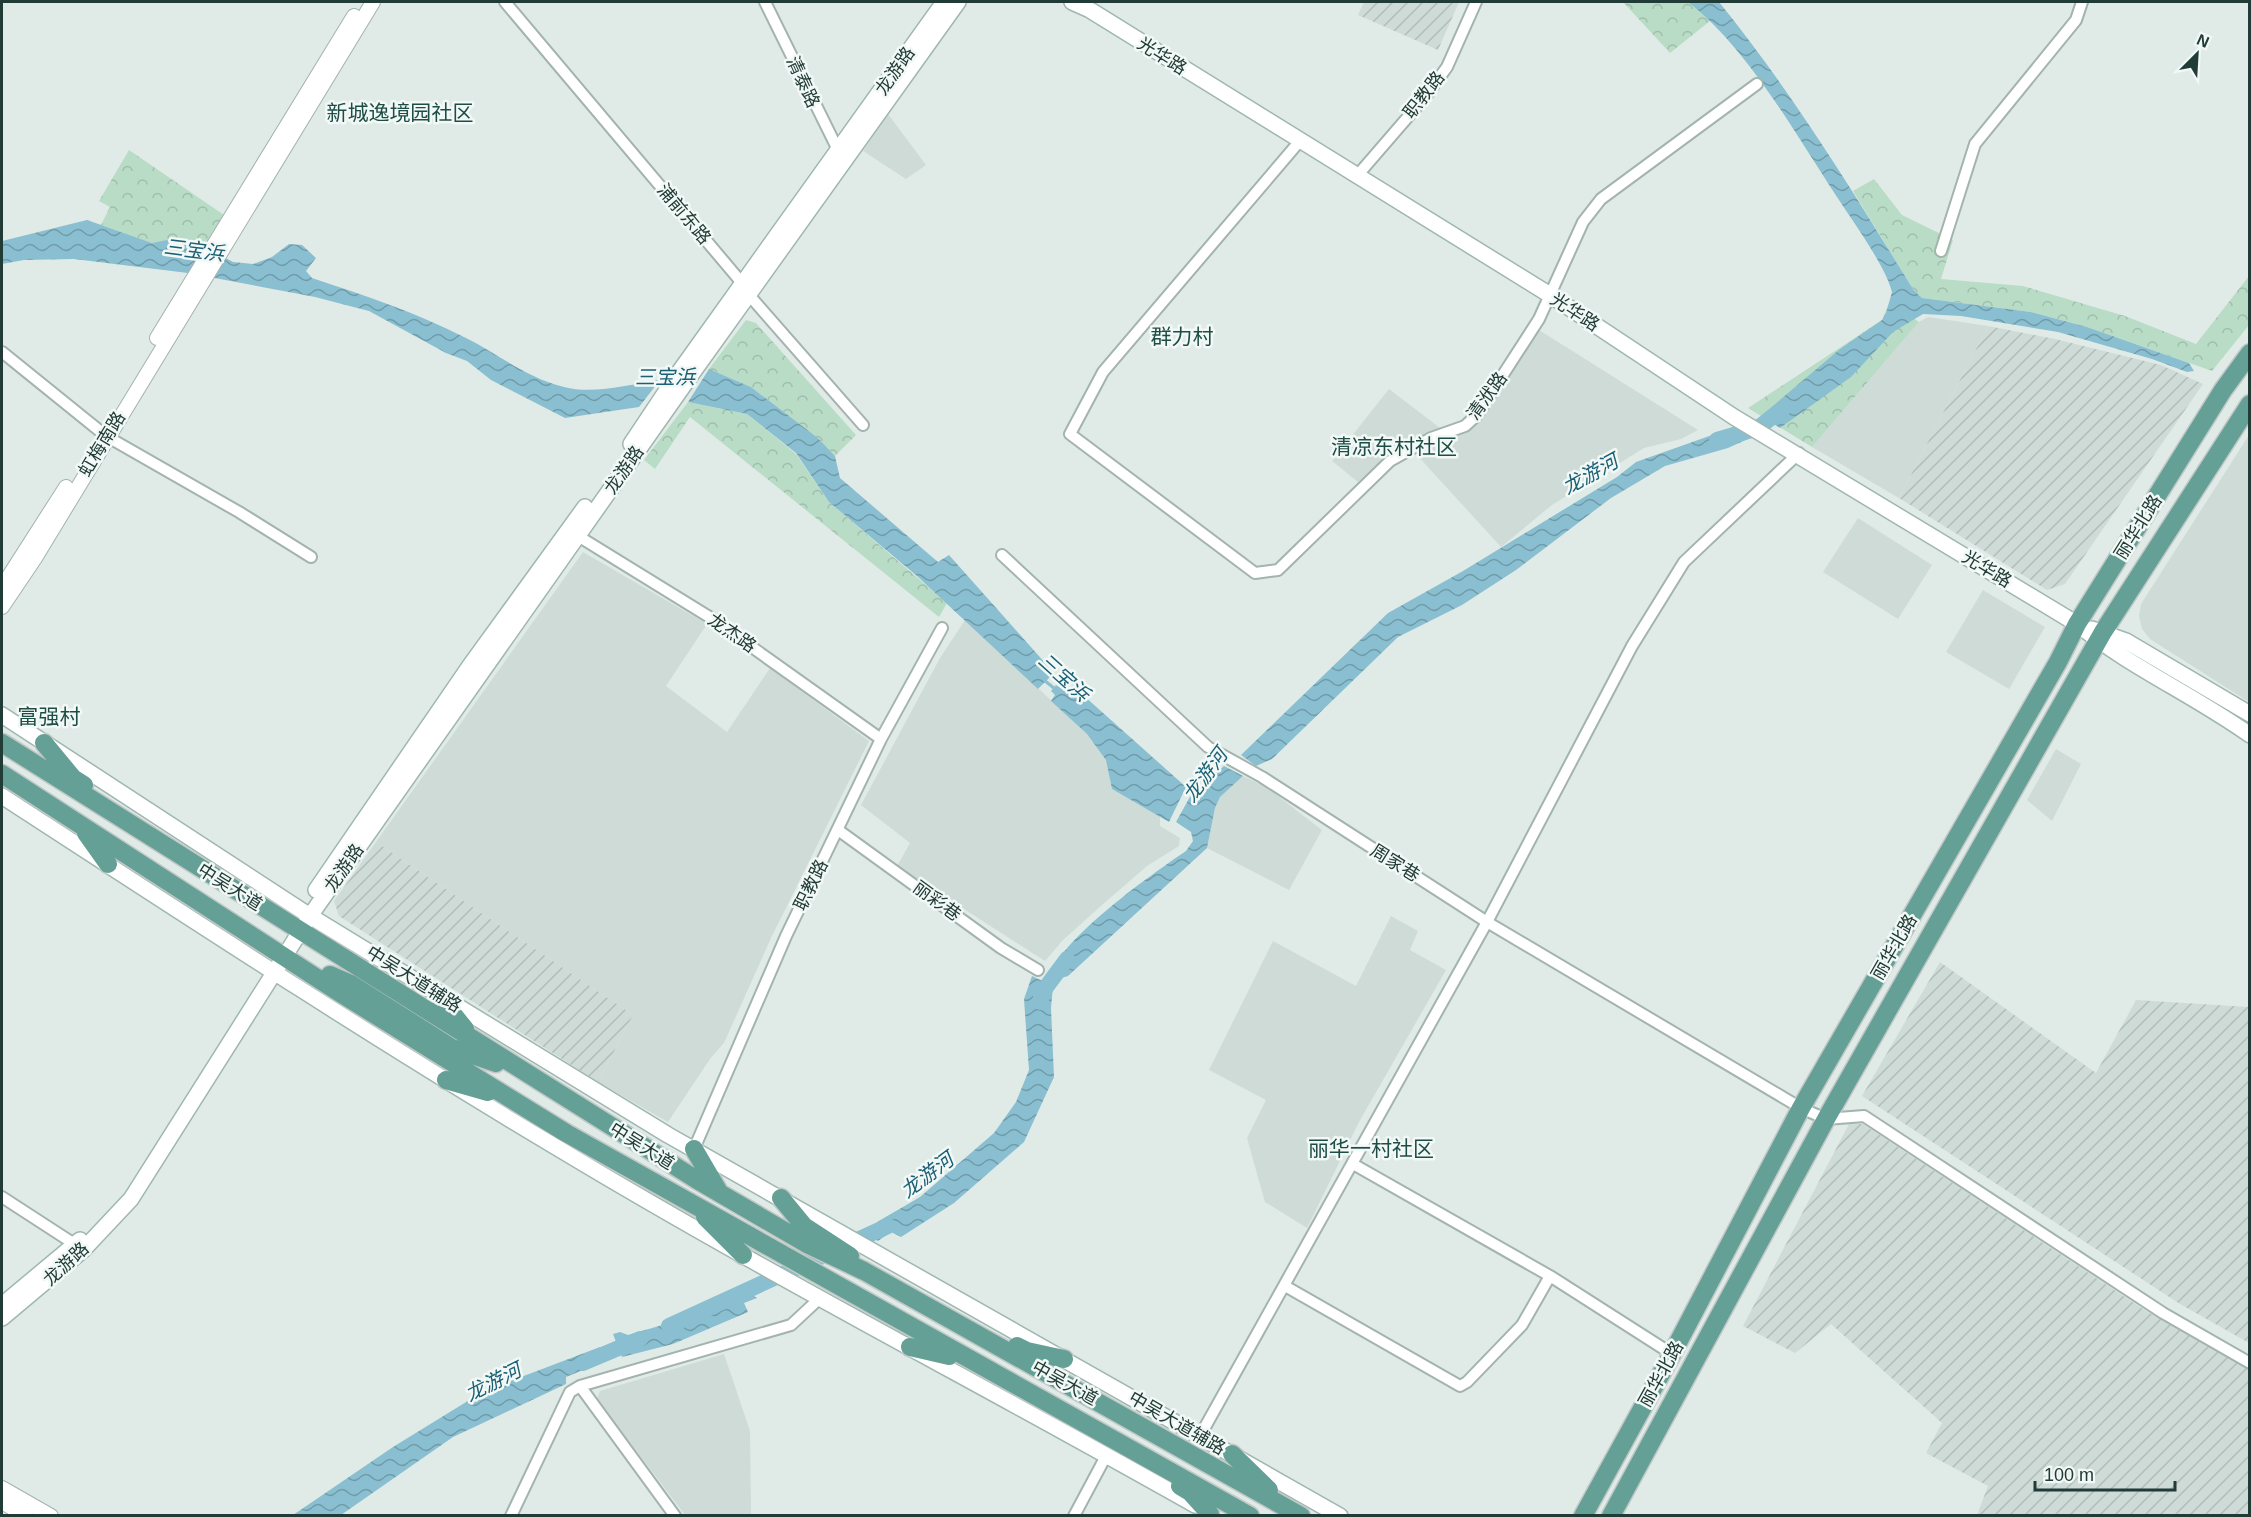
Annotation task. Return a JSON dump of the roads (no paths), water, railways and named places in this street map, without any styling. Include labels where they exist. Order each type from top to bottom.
[{"type":"main road","name":"龙游路","points":[[842,156],[944,2]]},
{"type":"main road","name":"龙游路","points":[[306,913],[578,536],[684,375],[842,156],[958,2]]},
{"type":"main road","name":"光华路","points":[[1072,2],[1090,10],[1299,142],[1550,295],[1734,417],[1798,453],[2101,637],[2250,735]]},
{"type":"main road","name":"丽华北路","points":[[1583,1515],[1672,1354],[1801,1108],[2058,662],[2077,624],[2227,384],[2250,353]]},
{"type":"main road","name":"龙游路","points":[[2,1318],[79,1247],[126,1187],[276,963],[306,913],[469,667],[625,453],[665,402]]},
{"type":"main road","name":"丽华北路","points":[[1611,1515],[1826,1119],[2101,637],[2250,404]]},
{"type":"main road","points":[[2116,562],[2138,578]]},
{"type":"main road","name":"光华路","points":[[2101,637],[2126,641],[2250,714]]},
{"type":"main road","name":"中吴大道辅路","points":[[2,714],[306,913],[694,1149],[781,1198]]},
{"type":"main road","name":"中吴大道","points":[[2,743],[526,1074],[720,1193],[821,1236],[845,1250],[864,1271],[1294,1512]]},
{"type":"main road","points":[[44,743],[73,778],[96,794],[124,820]]},
{"type":"main road","points":[[2,754],[66,797],[100,806]]},
{"type":"main road","name":"中吴大道","points":[[2,774],[74,821],[276,963],[340,993],[512,1100],[811,1268],[916,1340],[982,1376],[1020,1388],[1250,1515]]},
{"type":"main road","points":[[2,796],[108,864],[276,963],[446,1080],[556,1148],[820,1298],[916,1340],[1106,1456],[1212,1514]]},
{"type":"main road","points":[[74,821],[108,864]]},
{"type":"main road","points":[[74,821],[121,840],[228,911],[243,914],[245,908],[231,888]]},
{"type":"main road","points":[[340,993],[327,979],[330,975],[351,984],[453,1048],[526,1074]]},
{"type":"main road","points":[[436,993],[473,1040]]},
{"type":"main road","points":[[446,1080],[565,1119],[658,1173],[675,1177],[677,1173],[670,1163]]},
{"type":"main road","points":[[694,1149],[720,1193]]},
{"type":"main road","points":[[781,1198],[804,1226],[821,1236]]},
{"type":"main road","points":[[689,1201],[743,1255]]},
{"type":"main road","points":[[719,1218],[712,1208],[714,1204],[724,1205],[765,1228],[821,1236]]},
{"type":"main road","name":"龙游路","points":[[2,1305],[79,1247]]},
{"type":"main road","name":"中吴大道辅路","points":[[845,1250],[1064,1359],[1340,1515]]},
{"type":"main road","points":[[945,1316],[978,1324],[1027,1351],[1064,1359]]},
{"type":"main road","points":[[916,1340],[971,1347],[1057,1397],[1072,1400],[1076,1394],[1064,1383]]},
{"type":"main road","points":[[1122,1444],[1112,1432],[1114,1427],[1130,1430],[1213,1477],[1265,1495]]},
{"type":"main road","points":[[1232,1454],[1294,1512]]},
{"type":"main road","points":[[1145,1457],[1161,1476],[1190,1492],[1212,1514]]},
{"type":"street","points":[[221,243],[363,2]]},
{"type":"street","points":[[221,243],[373,2]]},
{"type":"street","name":"浦前东路","points":[[505,2],[746,289],[864,425]]},
{"type":"street","name":"清泰路","points":[[765,2],[842,156]]},
{"type":"street","name":"职教路","points":[[1356,177],[1426,96],[1447,67],[1476,2]]},
{"type":"street","points":[[1941,251],[1975,144],[2076,20],[2082,2]]},
{"type":"street","name":"清洑路","points":[[1299,142],[1103,372],[1070,434],[1255,573],[1278,570],[1389,461],[1431,438],[1465,426],[1477,415],[1539,319],[1583,222],[1602,199],[1757,84]]},
{"type":"street","name":"虹梅南路","points":[[2,588],[103,433],[221,243]]},
{"type":"street","points":[[2,352],[103,433],[311,557]]},
{"type":"street","name":"虹梅南路","points":[[2,607],[35,558],[103,433]]},
{"type":"street","points":[[1200,1436],[1487,922],[1632,646],[1684,562],[1798,453]]},
{"type":"street","name":"龙杰路","points":[[578,536],[711,618],[882,739]]},
{"type":"street","name":"周家巷","points":[[1002,555],[1208,747],[1262,777],[1487,922],[1801,1108],[1826,1119]]},
{"type":"street","name":"职教路","points":[[694,1149],[786,936],[882,739],[942,628]]},
{"type":"street","name":"丽彩巷","points":[[838,830],[1001,948],[1038,970]]},
{"type":"street","points":[[1826,1119],[1864,1116],[2163,1313],[2250,1363]]},
{"type":"street","points":[[1353,1164],[1550,1276],[1672,1354]]},
{"type":"street","points":[[2,1197],[79,1247]]},
{"type":"street","points":[[1285,1286],[1460,1386],[1467,1382],[1522,1325],[1550,1276]]},
{"type":"street","points":[[512,1515],[570,1392],[580,1386],[791,1324],[820,1298]]},
{"type":"street","points":[[580,1386],[675,1515]]},
{"type":"street","points":[[1074,1515],[1106,1456]]},
{"type":"street","points":[[2,1488],[51,1515]]},
{"type":"street","points":[[2,1502],[26,1515]]},
{"type":"water","points":[[1688,2],[1719,2],[1746,36],[1796,106],[1913,289],[1922,298],[2031,312],[2087,327],[2189,363],[2194,371],[2187,372],[2152,359],[2058,332],[1961,316],[1923,314],[1893,332],[1851,377],[1780,428],[1761,416],[1840,349],[1882,320],[1892,292],[1883,269],[1868,244],[1769,93],[1730,43]]},
{"type":"water","points":[[87,220],[152,243],[166,240],[204,246],[233,262],[253,264],[272,257],[289,244],[302,245],[316,258],[306,271],[312,278],[428,320],[550,383],[587,390],[660,380],[639,407],[565,418],[491,380],[467,361],[446,353],[369,311],[315,297],[188,273],[74,259],[24,260],[2,264],[2,241]]},
{"type":"water","points":[[709,369],[751,387],[818,438],[835,456],[840,478],[938,562],[949,555],[1054,673],[1038,689],[917,576],[829,502],[796,453],[747,414],[688,402]]},
{"type":"water","points":[[1729,429],[1748,439],[1728,448],[1665,466],[1611,498],[1516,570],[1462,605],[1398,637],[1272,759],[1256,766],[1241,755],[1388,613],[1463,571],[1617,477],[1636,462]]},
{"type":"water","points":[[1056,685],[1061,688],[1064,685],[1070,690],[1074,687],[1186,787],[1169,822],[1112,789],[1106,760],[1087,734],[1051,701],[1055,695],[1051,691]]},
{"type":"water","points":[[1224,766],[1243,776],[1220,797],[1215,808],[1207,848],[1068,976],[1058,979],[1050,973],[1059,958],[1091,924],[1131,890],[1186,851],[1193,841],[1191,832],[1176,822],[1191,795]]},
{"type":"water","points":[[1032,976],[1053,986],[1051,1008],[1054,1077],[1024,1142],[954,1203],[901,1237],[891,1232],[878,1241],[865,1234],[879,1227],[877,1222],[920,1197],[994,1133],[1016,1102],[1029,1070],[1024,999]]},
{"type":"water","points":[[745,1291],[757,1298],[744,1303],[748,1312],[673,1344],[622,1357],[613,1334],[620,1332],[628,1335],[714,1310],[726,1297]]},
{"type":"water","points":[[600,1347],[605,1361],[566,1377],[566,1384],[453,1437],[341,1515],[293,1515],[393,1447],[484,1391]]},
{"type":"waterway","name":"龙游河","points":[[1717,440],[1758,428],[1785,407]]},
{"type":"waterway","name":"三宝浜","points":[[1044,680],[1055,689]]},
{"type":"waterway","name":"龙游河","points":[[1041,1002],[1041,994],[1067,959]]},
{"type":"waterway","name":"龙游河","points":[[669,1326],[888,1226]]},
{"type":"waterway","name":"龙游河","points":[[583,1363],[640,1339]]},
{"type":"district","name":"新城逸境园社区","points":[[400,113]]},
{"type":"district","name":"群力村","points":[[1182,337]]},
{"type":"district","name":"清凉东村社区","points":[[1394,447]]},
{"type":"district","name":"富强村","points":[[49,717]]},
{"type":"district","name":"丽华一村社区","points":[[1371,1149]]}]
